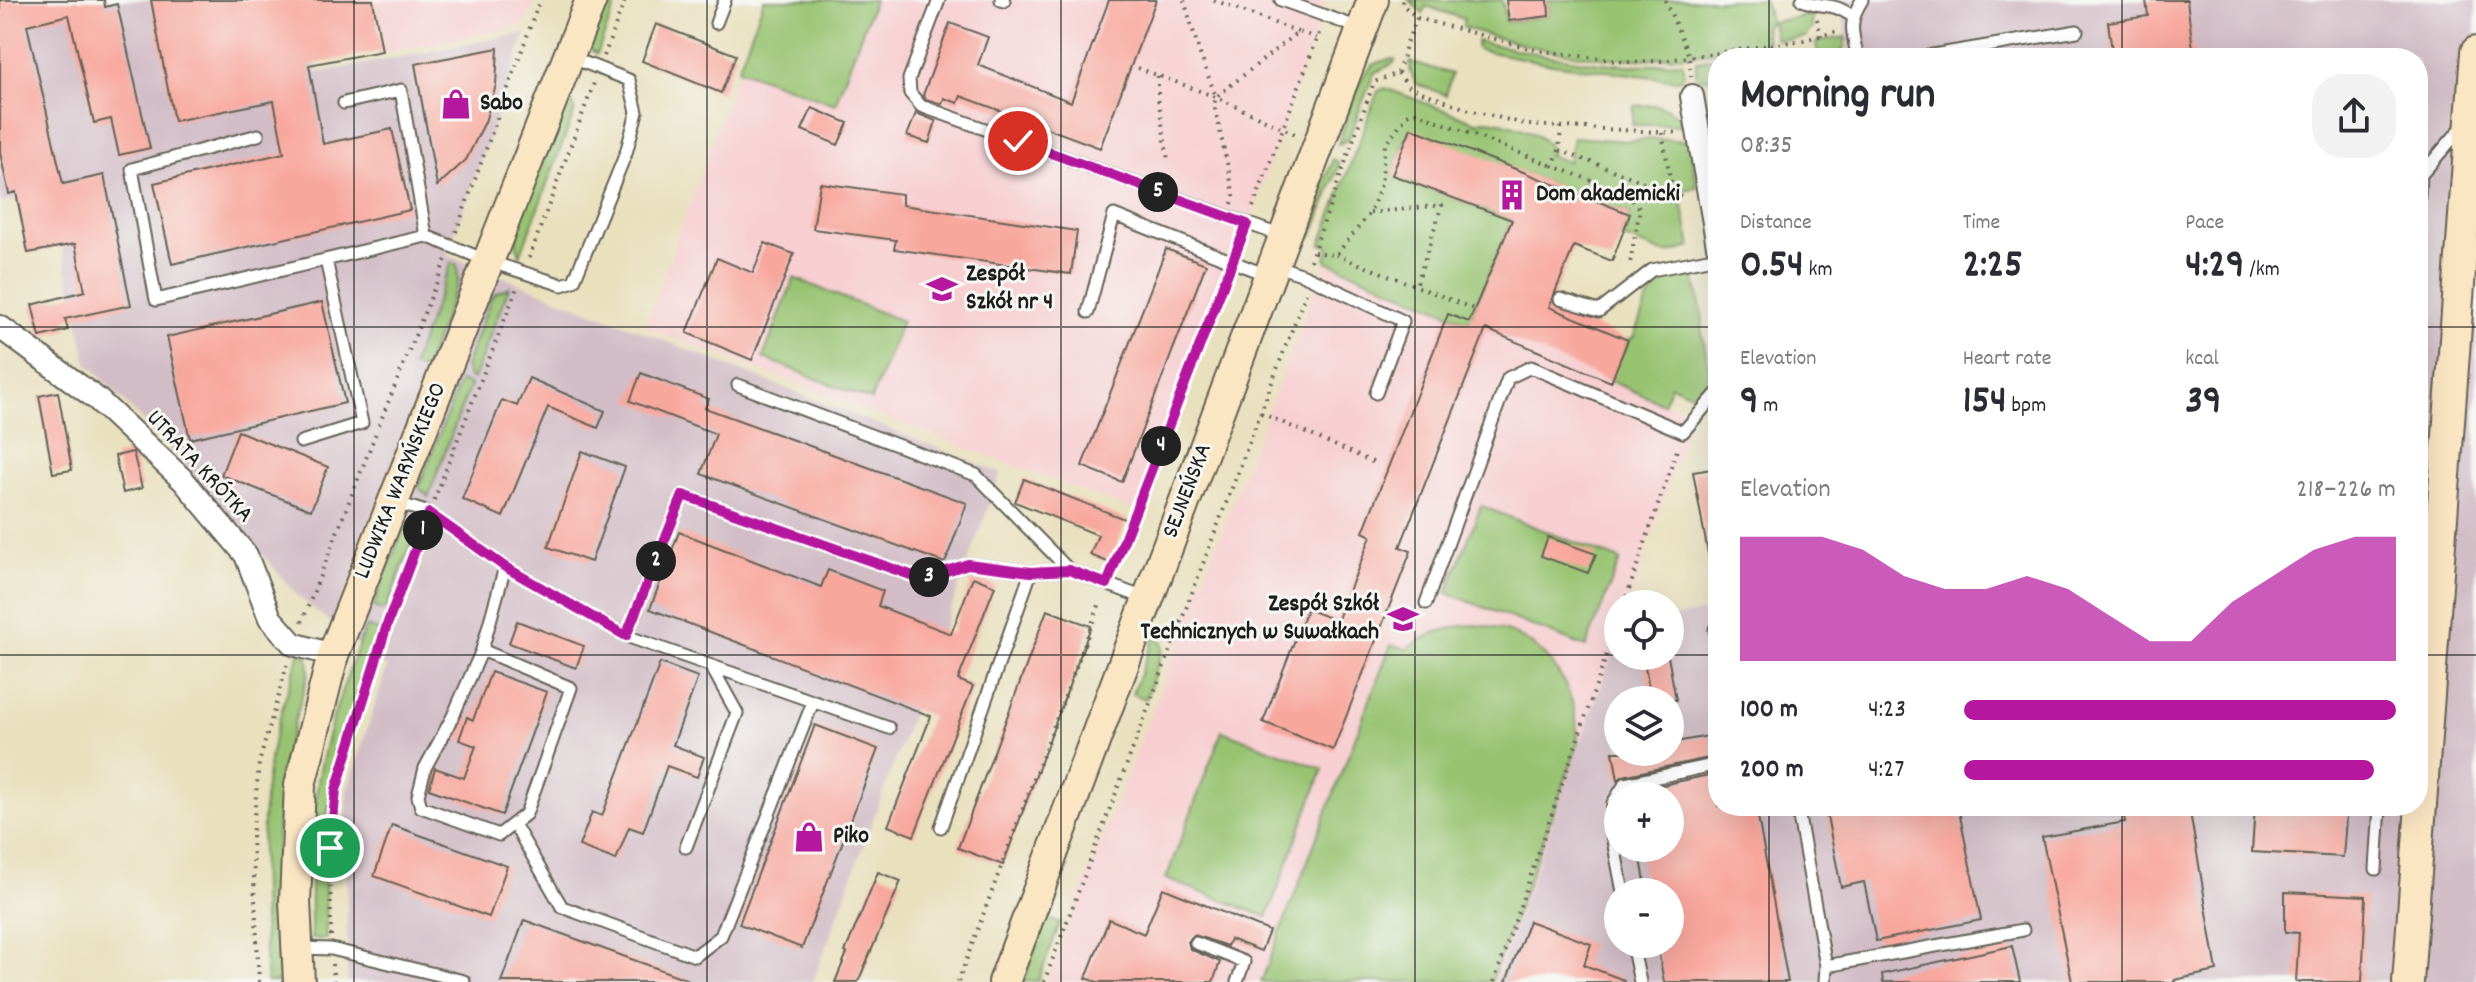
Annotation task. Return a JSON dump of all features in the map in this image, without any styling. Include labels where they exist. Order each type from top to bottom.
[{"type":"street","name":"LUDWIKA WARYŃSKIEGO","points":[[299,982],[295,901],[300,785],[333,655],[591,0]]},
{"type":"street","name":"SEJNEŃSKA","points":[[1004,982],[1373,0]]},
{"type":"street","points":[[2428,651],[2476,52]]},
{"type":"street","points":[[1692,96],[1708,189]]},
{"type":"street","name":"UTRATA KRÓTKA","points":[[0,327],[97,399],[183,480],[246,555],[270,618],[293,644]]},
{"type":"street","points":[[293,644],[333,655]]},
{"type":"street","points":[[2408,982],[2417,816]]},
{"type":"lane","points":[[716,23],[725,0]]},
{"type":"lane","points":[[939,0],[909,79],[910,93],[921,106],[1247,224],[1276,259],[1403,321],[1376,393]]},
{"type":"lane","points":[[1281,0],[1362,29]]},
{"type":"lane","points":[[1802,0],[1814,5],[1828,1],[1841,5],[1852,16]]},
{"type":"lane","points":[[1855,48],[1852,16],[1862,0]]},
{"type":"lane","points":[[1985,48],[2077,31]]},
{"type":"lane","points":[[258,135],[132,169],[156,300],[426,236],[488,261],[562,285],[574,281],[626,153],[637,112],[629,80],[569,57]]},
{"type":"lane","points":[[344,103],[401,90],[426,236]]},
{"type":"lane","points":[[2428,167],[2471,117]]},
{"type":"lane","points":[[1088,312],[1114,215],[1233,262],[1276,259]]},
{"type":"lane","points":[[1560,299],[1599,311],[1652,270],[1708,259]]},
{"type":"lane","points":[[301,442],[362,423],[326,260]]},
{"type":"lane","points":[[1426,603],[1508,378],[1531,367],[1683,432],[1708,403]]},
{"type":"lane","points":[[738,385],[976,475],[1069,570]]},
{"type":"lane","points":[[626,636],[683,495],[922,579],[968,564],[1031,572],[1069,570],[1147,599]]},
{"type":"lane","points":[[393,502],[429,513],[505,567],[626,636],[889,728]]},
{"type":"lane","points":[[482,650],[571,688],[526,814],[499,835],[421,807],[418,796],[425,768],[453,716],[482,650],[505,567]]},
{"type":"lane","points":[[941,827],[1031,572]]},
{"type":"lane","points":[[686,847],[737,713],[711,666]]},
{"type":"lane","points":[[514,824],[562,907],[695,956],[721,936],[813,702]]},
{"type":"lane","points":[[1620,878],[1612,835],[1613,803],[1625,784],[1708,766]]},
{"type":"lane","points":[[1799,816],[1826,966],[1825,982]]},
{"type":"lane","points":[[2376,869],[2379,816]]},
{"type":"lane","points":[[1826,966],[2023,930]]},
{"type":"lane","points":[[1196,943],[1244,962],[1237,982]]},
{"type":"lane","points":[[296,948],[331,949],[464,981]]},
{"type":"lane","points":[[1635,958],[1640,982]]},
{"type":"path","points":[[259,982],[252,838],[259,763],[293,644],[450,247],[540,0]]},
{"type":"path","points":[[334,982],[330,848],[336,790],[387,625],[625,0]]},
{"type":"path","points":[[1184,0],[1216,97]]},
{"type":"path","points":[[1214,0],[1317,38]]},
{"type":"path","points":[[1402,0],[1402,4],[1417,18],[1536,50],[1626,62],[1661,61],[1708,53]]},
{"type":"path","points":[[1665,0],[1689,56],[1692,96]]},
{"type":"path","points":[[1247,224],[1325,17]]},
{"type":"path","points":[[1398,73],[1417,18]]},
{"type":"path","points":[[1746,48],[1804,40],[1845,30]]},
{"type":"path","points":[[1228,217],[1234,195],[1214,104],[1216,97],[1298,32]]},
{"type":"path","points":[[1138,68],[1216,97],[1282,130]]},
{"type":"path","points":[[1398,73],[1409,87],[1469,110],[1529,125],[1662,133],[1698,132]]},
{"type":"path","points":[[1044,982],[1306,293],[1304,275],[1374,82],[1398,73]]},
{"type":"path","points":[[1158,76],[1158,98],[1168,160]]},
{"type":"path","points":[[1336,255],[1370,213],[1381,185],[1385,145],[1407,115],[1415,112],[1625,193],[1640,208],[1630,263]]},
{"type":"path","points":[[1553,166],[1559,150],[1561,127]]},
{"type":"path","points":[[1662,133],[1673,193]]},
{"type":"path","points":[[1559,150],[1681,196]]},
{"type":"path","points":[[1370,213],[1442,205],[1416,286]]},
{"type":"path","points":[[1313,252],[1336,255],[1474,309]]},
{"type":"path","points":[[958,982],[1107,584],[1233,262]]},
{"type":"path","points":[[1261,413],[1377,464]]},
{"type":"path","points":[[1629,590],[1683,432]]},
{"type":"path","points":[[1494,982],[1604,663]]},
{"type":"shaded area","points":[[0,0],[303,0],[317,73],[526,33],[447,255],[1001,473],[813,982],[347,982],[347,791],[387,667],[300,598],[172,451],[87,363],[50,193],[0,203]]},
{"type":"shaded area","points":[[376,0],[535,0],[525,25],[385,53]]},
{"type":"shaded area","name":"Zespół Szkół nr 4","points":[[764,0],[1325,0],[1239,250],[1141,513],[645,327]]},
{"type":"shaded area","points":[[1840,0],[2476,0],[2476,982],[1495,982],[1607,670],[1684,670],[1684,615],[1708,611],[1708,816],[2428,816],[2428,48],[1848,48]]},
{"type":"shaded area","name":"Zespół Szkół Technicznych w Suwałkach","points":[[1326,261],[1611,382],[1692,413],[1633,590],[1604,590],[1606,670],[1494,982],[1047,982]]},
{"type":"green space","points":[[605,0],[618,0],[597,54],[589,45]]},
{"type":"green space","points":[[764,0],[874,0],[835,104],[738,69]]},
{"type":"green space","points":[[1409,0],[1502,0],[1507,22],[1549,16],[1548,0],[1765,0],[1770,22],[1765,27],[1767,44],[1708,48],[1708,52],[1632,59],[1590,56],[1524,45],[1463,27],[1464,19],[1426,6],[1423,14]]},
{"type":"green space","points":[[1811,15],[1812,28],[1805,37],[1776,40],[1772,22]]},
{"type":"green space","points":[[1846,37],[1844,48],[1817,48],[1816,43]]},
{"type":"green space","points":[[1477,41],[1606,64],[1682,62],[1684,74],[1676,80],[1552,64],[1480,50],[1476,47]]},
{"type":"green space","points":[[1395,59],[1394,63],[1374,73],[1348,140],[1338,144],[1365,73],[1377,63]]},
{"type":"green space","points":[[1708,59],[1708,79],[1699,79],[1696,61]]},
{"type":"green space","points":[[1410,62],[1452,74],[1446,95],[1416,84]]},
{"type":"green space","points":[[1385,88],[1479,123],[1491,121],[1523,129],[1549,146],[1552,153],[1547,155],[1568,162],[1573,137],[1690,141],[1697,187],[1680,191],[1691,247],[1666,254],[1621,237],[1630,214],[1410,129],[1393,175],[1512,220],[1469,322],[1326,261],[1329,247],[1321,244],[1378,91]]},
{"type":"green space","points":[[567,100],[572,102],[575,110],[520,256],[516,243],[522,216]]},
{"type":"green space","points":[[1656,105],[1673,112],[1683,125],[1632,125],[1634,106]]},
{"type":"green space","points":[[1333,159],[1339,166],[1312,237],[1304,240],[1303,239]]},
{"type":"green space","points":[[451,263],[457,265],[458,282],[424,370],[412,366]]},
{"type":"green space","points":[[1694,274],[1708,363],[1703,399],[1671,385],[1663,404],[1610,381],[1628,340],[1633,338],[1647,301],[1664,277]]},
{"type":"green space","points":[[794,278],[902,321],[871,400],[763,358]]},
{"type":"green space","points":[[509,287],[473,379],[469,378],[465,367],[491,298]]},
{"type":"green space","points":[[460,381],[470,385],[428,497],[419,487]]},
{"type":"green space","points":[[1481,506],[1620,560],[1608,590],[1604,590],[1604,601],[1586,647],[1447,593]]},
{"type":"green space","points":[[419,523],[386,609],[373,607],[405,525]]},
{"type":"green space","points":[[1474,625],[1519,637],[1551,663],[1563,680],[1571,700],[1578,745],[1491,982],[1261,982],[1391,645],[1407,649],[1438,632]]},
{"type":"green space","points":[[366,626],[378,631],[379,637],[347,724],[333,778],[326,838],[326,939],[311,939],[312,849],[318,783],[336,709]]},
{"type":"green space","points":[[1155,636],[1161,639],[1163,648],[1146,699],[1132,694]]},
{"type":"green space","points":[[300,652],[308,657],[309,671],[286,754],[277,839],[282,982],[267,982],[262,880],[264,804],[272,746]]},
{"type":"green space","points":[[1222,731],[1323,769],[1267,917],[1166,879]]},
{"type":"green space","points":[[1046,918],[1060,923],[1038,981],[1023,982]]},
{"type":"building","points":[[0,0],[104,0],[105,7],[117,4],[150,148],[119,155],[111,119],[94,123],[69,15],[27,25],[63,184],[104,175],[131,305],[65,319],[68,330],[40,337],[32,305],[85,291],[75,244],[28,253],[16,192],[9,194],[0,153]]},
{"type":"building","points":[[151,0],[373,0],[382,51],[309,65],[323,144],[392,129],[410,210],[172,264],[154,183],[284,153],[274,101],[174,121]]},
{"type":"building","points":[[1109,0],[1156,0],[1100,148],[961,96],[958,103],[944,98],[942,104],[923,95],[950,23],[988,37],[978,65],[1071,102]]},
{"type":"building","points":[[1506,0],[1548,0],[1549,16],[1509,21]]},
{"type":"building","points":[[2146,0],[2187,0],[2193,48],[2112,48],[2108,22],[2148,16]]},
{"type":"building","points":[[656,24],[736,55],[721,93],[642,61]]},
{"type":"building","name":"Sabo","points":[[498,48],[496,85],[485,122],[466,160],[437,186],[415,64]]},
{"type":"building","points":[[812,108],[848,123],[838,145],[802,130]]},
{"type":"building","points":[[916,113],[936,121],[929,143],[907,136]]},
{"type":"building","points":[[1411,128],[1630,214],[1612,261],[1574,246],[1549,307],[1628,340],[1611,382],[1486,329],[1400,547],[1411,551],[1333,750],[1263,722],[1307,609],[1337,621],[1371,536],[1363,532],[1448,314],[1469,322],[1512,220],[1392,175]]},
{"type":"building","points":[[820,183],[902,194],[902,205],[1077,231],[1071,274],[894,249],[896,240],[813,229]]},
{"type":"building","points":[[765,243],[794,254],[752,360],[687,333],[717,258],[753,273]]},
{"type":"building","points":[[1166,249],[1206,264],[1122,482],[1082,466]]},
{"type":"building","points":[[322,302],[345,403],[190,439],[167,337]]},
{"type":"building","points":[[641,373],[709,399],[705,408],[967,503],[945,563],[701,474],[716,434],[630,401]]},
{"type":"building","points":[[529,378],[605,411],[598,428],[548,407],[503,517],[462,499],[502,400],[517,406]]},
{"type":"building","points":[[58,392],[72,470],[53,473],[39,396]]},
{"type":"building","points":[[238,431],[328,467],[311,510],[221,475]]},
{"type":"building","points":[[582,451],[625,467],[591,562],[548,547]]},
{"type":"building","points":[[133,452],[142,488],[123,493],[115,456]]},
{"type":"building","points":[[1708,470],[1708,554],[1693,472]]},
{"type":"building","points":[[1024,479],[1127,520],[1110,563],[1090,555],[1098,535],[1015,502]]},
{"type":"building","points":[[679,532],[821,587],[828,570],[883,591],[878,606],[951,634],[973,577],[995,586],[958,680],[973,686],[914,836],[888,826],[931,716],[650,609]]},
{"type":"building","points":[[1548,537],[1596,554],[1588,573],[1541,556]]},
{"type":"building","points":[[1047,610],[1091,626],[1003,865],[958,848]]},
{"type":"building","points":[[517,621],[584,646],[576,668],[509,643]]},
{"type":"building","points":[[660,663],[698,677],[673,745],[704,757],[697,777],[667,766],[643,832],[629,827],[616,860],[579,846],[592,812],[602,816]]},
{"type":"building","points":[[1646,670],[1671,670],[1673,686],[1648,686]]},
{"type":"building","points":[[491,672],[547,692],[502,815],[429,789],[435,768],[464,778],[476,746],[459,740],[467,717],[473,720]]},
{"type":"building","name":"Piko","points":[[815,725],[878,749],[802,948],[739,924]]},
{"type":"building","points":[[1708,736],[1708,758],[1684,763],[1684,740]]},
{"type":"building","points":[[1616,766],[1670,766],[1623,776],[1618,780]]},
{"type":"building","points":[[1708,775],[1708,816],[1758,816],[1788,982],[1664,982],[1660,958],[1684,958],[1684,878],[1644,878],[1642,862],[1684,862],[1684,782],[1676,782]]},
{"type":"building","points":[[1827,816],[1960,816],[1981,920],[1876,941],[1864,882],[1841,887]]},
{"type":"building","points":[[2124,816],[2191,816],[2217,971],[2175,982],[2072,982],[2042,837],[2125,822]]},
{"type":"building","points":[[2254,816],[2346,816],[2343,857],[2252,852]]},
{"type":"building","points":[[392,825],[507,866],[489,917],[374,876]]},
{"type":"building","points":[[878,872],[901,881],[858,982],[835,982],[845,952]]},
{"type":"building","points":[[1163,888],[1269,931],[1261,951],[1230,939],[1227,946],[1194,935],[1188,941],[1190,949],[1220,962],[1213,982],[1097,982],[1086,978],[1109,919],[1144,934]]},
{"type":"building","points":[[2285,892],[2366,896],[2362,982],[2296,982],[2299,933],[2285,932]]},
{"type":"building","points":[[524,920],[689,980],[501,982]]},
{"type":"building","points":[[1529,921],[1591,944],[1584,965],[1623,982],[1506,982]]},
{"type":"building","points":[[2012,946],[2020,982],[1883,982],[1882,974]]},
{"type":"place","name":"Sabo","points":[[456,104]]},
{"type":"place","name":"Dom akademicki","points":[[1512,195]]},
{"type":"place","name":"Zespół Szkół nr 4","points":[[942,289]]},
{"type":"place","name":"Zespół Szkół Technicznych w Suwałkach","points":[[1403,619]]},
{"type":"place","name":"Piko","points":[[809,837]]},
{"type":"route","points":[[330,848],[336,790],[387,625],[429,513],[505,567],[626,636],[683,495],[922,579],[968,564],[1031,572],[1069,570],[1107,584],[1247,224],[1018,141]]}]
